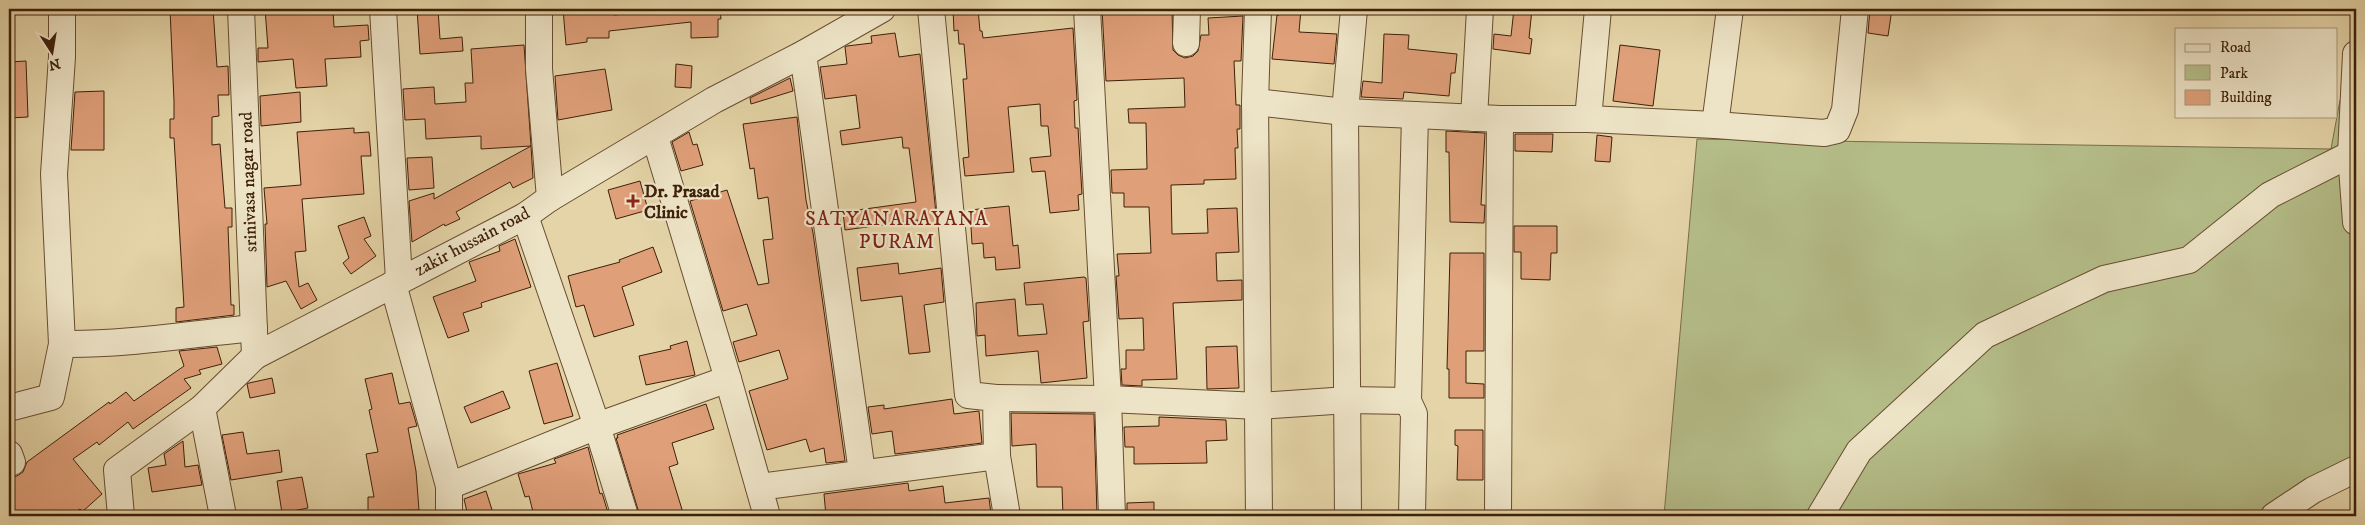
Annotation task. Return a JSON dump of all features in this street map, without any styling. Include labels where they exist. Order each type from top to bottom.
[{"type":"street","points":[[9,408],[51,396],[62,344],[54,174],[62,57],[62,9]]},
{"type":"street","name":"srinivasa nagar road","points":[[241,9],[255,356]]},
{"type":"street","points":[[383,9],[396,282],[449,486],[449,516]]},
{"type":"street","points":[[539,9],[539,69],[550,198]]},
{"type":"street","points":[[931,9],[968,395],[996,398],[1108,399],[1259,406],[1348,400],[1408,401]]},
{"type":"street","points":[[1087,9],[1108,399],[1112,516]]},
{"type":"street","points":[[1186,43],[1187,9]]},
{"type":"street","points":[[1258,9],[1255,102],[1259,516]]},
{"type":"street","points":[[1348,516],[1345,112],[1354,9]]},
{"type":"street","points":[[1474,118],[1480,9]]},
{"type":"street","points":[[1588,119],[1598,9]]},
{"type":"street","points":[[1715,125],[1730,9]]},
{"type":"street","points":[[1255,102],[1345,112],[1415,116],[1500,119],[1588,119],[1715,125],[1824,133],[1837,130],[1845,110],[1855,9]]},
{"type":"street","name":"zakir hussain road","points":[[114,514],[117,470],[202,408],[255,356],[525,216],[550,198],[714,100],[802,54],[869,12]]},
{"type":"street","points":[[802,54],[862,472]]},
{"type":"street","points":[[2356,54],[2351,154],[2356,222]]},
{"type":"street","points":[[1412,516],[1414,414],[1408,401],[1415,116]]},
{"type":"street","points":[[1498,516],[1500,119]]},
{"type":"street","points":[[655,137],[767,516]]},
{"type":"street","points":[[1820,516],[1860,452],[1985,335],[2104,279],[2188,260],[2270,194],[2351,154]]},
{"type":"street","points":[[525,216],[597,426],[625,516]]},
{"type":"street","points":[[62,344],[102,345],[177,335],[254,328]]},
{"type":"street","points":[[449,486],[597,426],[728,379]]},
{"type":"street","points":[[996,398],[997,456],[1008,516]]},
{"type":"street","points":[[202,408],[222,516]]},
{"type":"street","points":[[759,487],[862,472],[997,456]]},
{"type":"street","points":[[2274,516],[2313,490],[2356,468]]},
{"type":"green space","points":[[2356,98],[2356,469],[2285,516],[1664,516],[1697,139],[2331,149],[2340,100]]},
{"type":"building","points":[[170,9],[213,9],[217,67],[228,66],[229,95],[218,95],[219,116],[212,117],[212,145],[220,144],[225,208],[232,208],[232,227],[228,227],[231,305],[234,305],[234,315],[176,322],[176,308],[184,307],[174,138],[170,138],[170,119],[174,119],[174,101]]},
{"type":"building","points":[[265,9],[333,9],[334,27],[368,25],[369,40],[360,41],[361,57],[325,59],[327,86],[296,88],[293,59],[258,62],[258,48],[268,48]]},
{"type":"building","points":[[417,9],[438,9],[440,39],[462,37],[463,51],[420,54]]},
{"type":"building","points":[[563,9],[613,9],[614,15],[675,9],[720,9],[721,19],[718,19],[718,37],[691,38],[691,22],[609,31],[609,38],[587,38],[587,42],[566,45]]},
{"type":"building","points":[[953,9],[978,9],[980,31],[982,31],[983,38],[1073,28],[1077,100],[1074,101],[1075,128],[1078,128],[1082,194],[1078,195],[1079,210],[1050,213],[1045,171],[1032,172],[1030,158],[1051,156],[1048,126],[1041,126],[1040,104],[1008,107],[1014,172],[965,176],[963,158],[969,157],[963,79],[967,79],[964,44],[959,44],[958,30],[954,31]]},
{"type":"building","points":[[1102,9],[1172,9],[1173,50],[1185,58],[1193,56],[1198,51],[1201,35],[1209,35],[1208,18],[1243,16],[1241,61],[1234,61],[1236,105],[1240,105],[1240,129],[1237,129],[1238,148],[1235,148],[1236,179],[1204,180],[1204,184],[1171,185],[1172,234],[1208,233],[1207,209],[1237,208],[1239,252],[1216,253],[1217,281],[1242,280],[1242,300],[1173,303],[1177,379],[1142,380],[1142,386],[1122,385],[1121,369],[1126,369],[1126,350],[1144,350],[1143,318],[1119,319],[1116,276],[1119,276],[1117,254],[1151,253],[1149,207],[1124,207],[1124,193],[1112,193],[1111,170],[1147,169],[1146,123],[1129,123],[1128,109],[1185,107],[1184,78],[1106,81]]},
{"type":"building","points":[[1279,9],[1301,9],[1299,32],[1337,34],[1334,64],[1272,59]]},
{"type":"building","points":[[1514,9],[1532,9],[1529,38],[1532,39],[1530,54],[1493,49],[1494,34],[1511,36]]},
{"type":"building","points":[[1870,9],[1892,9],[1888,36],[1868,33]]},
{"type":"building","points":[[895,33],[899,57],[920,54],[937,224],[918,226],[918,220],[845,230],[843,212],[916,202],[909,148],[903,148],[902,137],[842,145],[840,131],[860,128],[856,95],[825,99],[820,67],[847,64],[845,47],[872,43],[871,36]]},
{"type":"building","points":[[1384,34],[1409,35],[1408,49],[1457,54],[1455,73],[1451,73],[1449,96],[1404,92],[1403,99],[1361,97],[1363,81],[1382,83]]},
{"type":"building","points":[[524,45],[531,146],[481,149],[481,136],[426,139],[425,119],[405,120],[403,89],[434,87],[435,104],[466,102],[465,83],[473,83],[471,49]]},
{"type":"building","points":[[1620,45],[1660,50],[1653,106],[1613,101]]},
{"type":"building","points":[[26,61],[28,117],[9,118],[9,62]]},
{"type":"building","points":[[676,64],[692,66],[691,88],[675,87]]},
{"type":"building","points":[[605,69],[612,110],[558,120],[555,76]]},
{"type":"building","points":[[790,78],[793,91],[751,104],[750,98]]},
{"type":"building","points":[[104,91],[104,150],[71,150],[75,92]]},
{"type":"building","points":[[300,92],[301,122],[261,126],[260,96]]},
{"type":"building","points":[[797,117],[806,200],[813,233],[845,461],[826,463],[824,448],[810,452],[806,439],[767,450],[749,391],[788,379],[779,350],[739,362],[733,342],[757,335],[747,304],[723,311],[690,201],[727,190],[758,285],[769,283],[763,240],[773,239],[768,197],[758,199],[754,168],[750,169],[743,124]]},
{"type":"building","points":[[354,128],[354,133],[369,132],[371,156],[361,156],[364,194],[302,199],[306,251],[295,252],[299,287],[308,283],[317,300],[301,309],[286,281],[267,287],[265,224],[267,224],[264,188],[301,185],[297,132]]},
{"type":"building","points":[[1446,131],[1485,133],[1481,205],[1485,205],[1484,223],[1450,222],[1449,152],[1446,152]]},
{"type":"building","points":[[689,132],[693,145],[697,144],[703,165],[681,171],[672,142]]},
{"type":"building","points":[[1515,134],[1553,134],[1552,152],[1515,151]]},
{"type":"building","points":[[1597,135],[1612,137],[1610,162],[1595,161]]},
{"type":"building","points":[[531,146],[533,178],[513,188],[510,182],[456,212],[460,219],[445,226],[444,224],[412,242],[409,201],[434,193],[434,199]]},
{"type":"building","points":[[432,157],[434,188],[409,190],[407,158]]},
{"type":"building","points":[[640,181],[648,210],[616,219],[608,190]]},
{"type":"building","points":[[1009,206],[1013,246],[1018,245],[1020,268],[996,270],[995,257],[984,258],[983,243],[972,244],[970,210]]},
{"type":"building","points":[[364,217],[371,236],[364,239],[376,256],[351,274],[343,263],[349,258],[338,226]]},
{"type":"building","points":[[1514,226],[1557,226],[1557,253],[1551,253],[1550,280],[1521,279],[1521,252],[1514,252]]},
{"type":"building","points":[[515,239],[531,287],[481,303],[482,307],[463,313],[469,331],[448,338],[433,297],[476,281],[469,262],[500,251],[499,246]]},
{"type":"building","points":[[653,247],[662,272],[622,287],[634,325],[594,337],[584,305],[576,307],[568,276],[620,262],[619,260]]},
{"type":"building","points":[[1450,253],[1484,253],[1484,351],[1466,351],[1466,383],[1484,384],[1484,398],[1449,398],[1449,369],[1447,369]]},
{"type":"building","points":[[898,263],[899,274],[941,268],[944,302],[924,305],[930,352],[909,354],[902,296],[861,301],[857,268]]},
{"type":"building","points":[[1086,278],[1089,321],[1083,322],[1087,378],[1041,383],[1038,351],[986,356],[985,335],[977,336],[976,303],[1015,299],[1018,336],[1047,334],[1043,304],[1026,305],[1024,283]]},
{"type":"building","points":[[687,341],[695,375],[646,385],[639,356],[671,349],[670,346]]},
{"type":"building","points":[[1237,346],[1239,388],[1207,389],[1206,347]]},
{"type":"building","points":[[217,347],[222,364],[199,370],[201,374],[184,379],[191,388],[133,429],[128,422],[99,445],[97,442],[73,459],[102,494],[82,512],[80,509],[70,516],[9,516],[9,477],[17,476],[23,472],[27,462],[109,402],[110,404],[126,392],[134,401],[184,366],[179,351]]},
{"type":"building","points":[[557,363],[573,416],[544,424],[529,371]]},
{"type":"building","points":[[392,373],[399,404],[410,402],[417,426],[408,428],[416,471],[419,510],[368,511],[368,497],[374,497],[366,454],[378,452],[369,410],[372,409],[365,379]]},
{"type":"building","points":[[272,378],[275,393],[250,398],[247,384]]},
{"type":"building","points":[[503,391],[510,408],[471,423],[464,407]]},
{"type":"building","points":[[952,399],[954,414],[979,411],[982,443],[895,454],[892,431],[872,434],[868,407],[884,405],[884,409]]},
{"type":"building","points":[[706,404],[714,429],[672,443],[678,464],[669,467],[684,516],[640,516],[616,438],[618,438],[617,435]]},
{"type":"building","points":[[1011,413],[1094,414],[1097,515],[1063,516],[1062,487],[1037,487],[1036,444],[1012,446]]},
{"type":"building","points":[[1159,417],[1226,420],[1227,440],[1206,441],[1207,463],[1134,464],[1134,447],[1125,447],[1124,427],[1159,426]]},
{"type":"building","points":[[1455,430],[1483,430],[1483,480],[1457,480],[1458,446],[1455,445]]},
{"type":"building","points":[[243,432],[247,454],[279,450],[282,472],[231,480],[222,435]]},
{"type":"building","points":[[183,441],[185,467],[198,465],[202,485],[152,492],[148,468],[166,465],[164,454]]},
{"type":"building","points":[[588,447],[600,494],[602,493],[609,516],[572,516],[571,513],[556,516],[534,516],[529,496],[525,497],[518,474],[556,463],[554,459]]},
{"type":"building","points":[[302,477],[308,508],[282,513],[277,481]]},
{"type":"building","points":[[908,483],[909,491],[943,486],[945,503],[989,498],[991,514],[973,516],[916,516],[916,512],[889,516],[826,516],[824,494]]},
{"type":"building","points":[[486,491],[494,516],[468,516],[464,499]]},
{"type":"building","points":[[1154,502],[1154,516],[1127,516],[1127,503]]},
{"type":"place","name":"Dr. Prasad Clinic","points":[[633,201]]},
{"type":"district","name":"SATYANARAYANA PURAM","points":[[897,230]]}]
